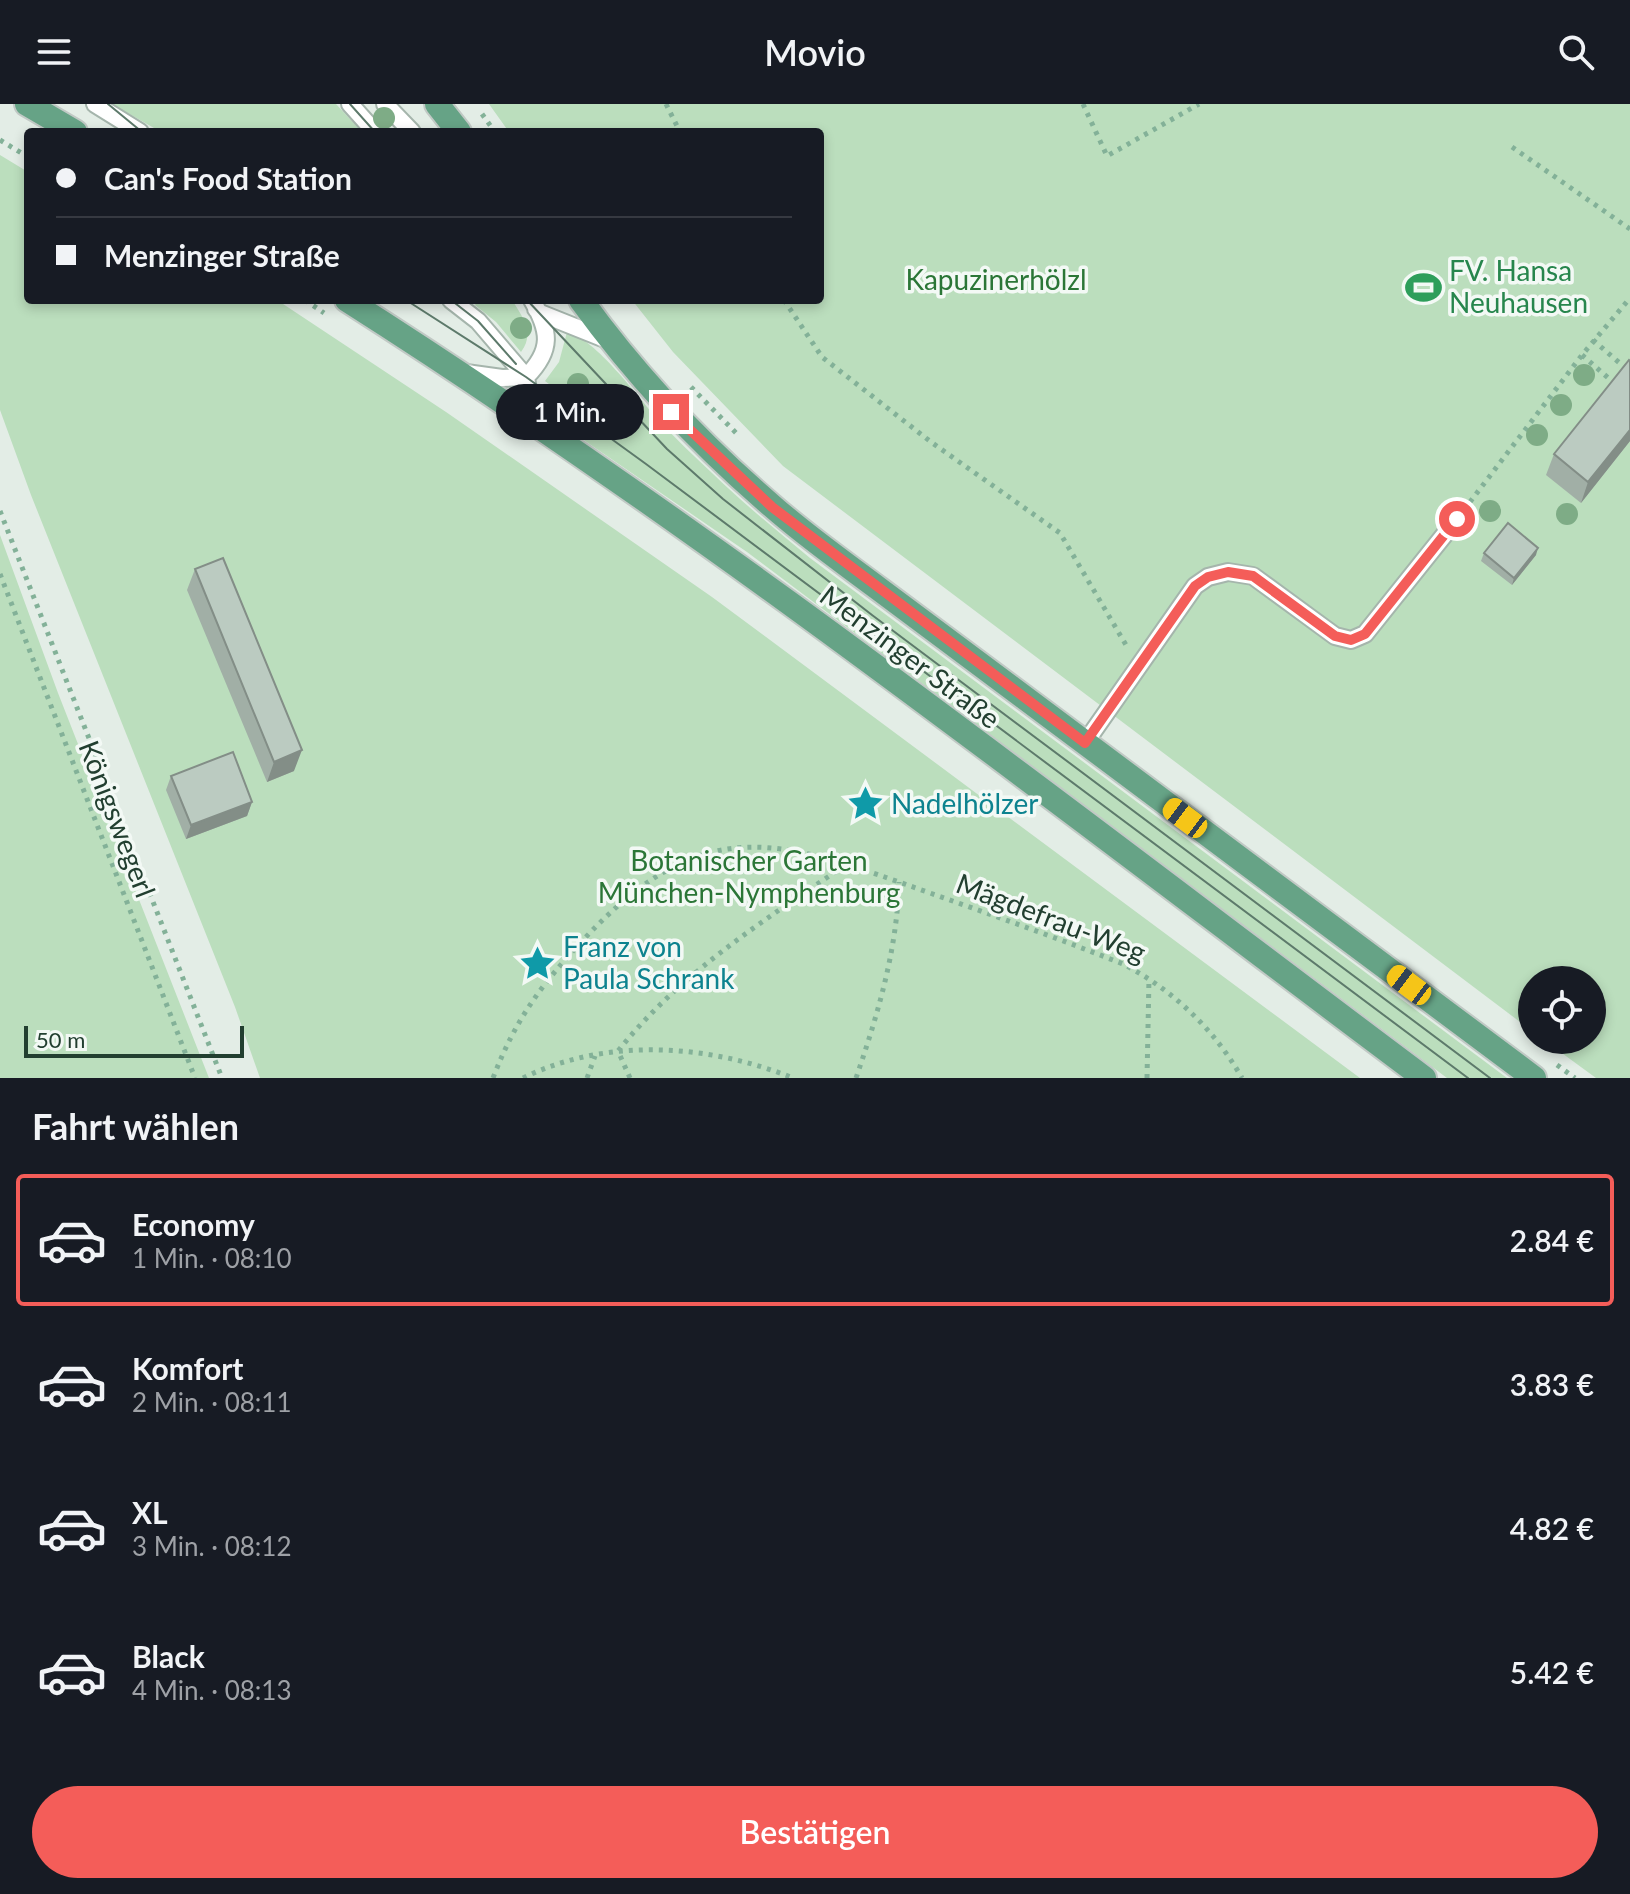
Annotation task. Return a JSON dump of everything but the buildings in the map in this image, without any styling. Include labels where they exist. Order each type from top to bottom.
[{"type":"main road","points":[[27,104],[68,128]]},
{"type":"main road","points":[[437,104],[456,128]]},
{"type":"main road","name":"Menzinger Straße","points":[[584,304],[671,412],[772,507],[1534,1078]]},
{"type":"main road","name":"Menzinger Straße","points":[[338,308],[460,373],[705,542],[1424,1078]]},
{"type":"lane","points":[[95,104],[134,128]]},
{"type":"lane","points":[[350,104],[371,128]]},
{"type":"lane","points":[[385,104],[408,128]]},
{"type":"lane","points":[[456,304],[478,321],[526,377],[530,403],[538,425]]},
{"type":"lane","points":[[526,377],[546,350],[546,332],[533,304]]},
{"type":"lane","points":[[533,304],[611,341]]},
{"type":"lane","points":[[460,373],[502,378],[526,377]]},
{"type":"lane","points":[[1085,743],[1195,586],[1208,577],[1228,572],[1253,576],[1335,636],[1351,640],[1365,634],[1457,519]]},
{"type":"path","points":[[475,104],[492,128]]},
{"type":"path","points":[[666,104],[678,128]]},
{"type":"path","points":[[1083,104],[1107,156],[1199,104]]},
{"type":"path","points":[[0,140],[24,155]]},
{"type":"path","points":[[1512,147],[1630,229]]},
{"type":"path","points":[[1457,519],[1593,340],[1630,298]]},
{"type":"path","points":[[787,304],[822,357],[931,442],[1060,533],[1138,667]]},
{"type":"path","points":[[1593,340],[1630,372]]},
{"type":"path","points":[[1582,355],[1614,383]]},
{"type":"path","points":[[0,511],[222,1078]]},
{"type":"path","name":"Königswegerl","points":[[0,574],[195,1078]]},
{"type":"path","name":"Mägdefrau-Weg","points":[[493,1078],[520,1018],[550,976],[624,900],[667,869],[712,852],[746,847],[800,851],[848,864],[1079,946],[1149,977],[1176,997],[1198,1020],[1217,1041],[1242,1078]]},
{"type":"path","points":[[618,1051],[667,997],[703,966],[848,864]]},
{"type":"path","points":[[856,1078],[887,976],[899,882]]},
{"type":"path","points":[[1147,1078],[1149,977]]},
{"type":"path","points":[[618,1051],[630,1078]]},
{"type":"path","points":[[523,1078],[551,1066],[618,1051],[681,1051],[749,1062],[793,1078]]},
{"type":"path","points":[[587,1078],[595,1055]]},
{"type":"green space","points":[[112,104],[336,104],[358,128],[154,128]]},
{"type":"green space","name":"Kapuzinerhölzl","points":[[489,104],[1630,104],[1630,1078],[1596,1078],[1563,1054],[1606,1054],[1606,966],[1518,966],[1518,1020],[783,466],[673,352],[635,304],[824,304],[824,128],[506,128]]},
{"type":"green space","name":"Botanischer Garten München-Nymphenburg","points":[[0,155],[24,170],[24,304],[283,304],[446,412],[712,597],[1360,1078],[260,1078],[235,1007],[0,410]]},
{"type":"green space","points":[[514,304],[527,332],[521,352],[496,322],[475,305]]},
{"type":"green space","points":[[567,332],[591,345],[685,447],[810,558],[1507,1078],[1447,1078],[747,552],[553,419],[535,397],[536,393],[580,424],[588,414],[545,381],[559,362]]},
{"type":"green space","points":[[0,535],[58,693],[209,1078],[0,1078]]},
{"type":"tram line","points":[[108,104],[137,128]]},
{"type":"tram line","points":[[350,104],[371,128]]},
{"type":"tram line","points":[[412,304],[526,377],[646,464],[1468,1078]]},
{"type":"tram line","points":[[456,304],[478,321],[516,364]]},
{"type":"tram line","points":[[531,304],[667,449],[723,499],[872,615],[1490,1078]]},
{"type":"place","name":"FV. Hansa Neuhausen","points":[[1423,287]]},
{"type":"place","name":"Nadelhölzer","points":[[865,804]]},
{"type":"place","name":"Franz von Paula Schrank","points":[[537,963]]},
{"type":"route","points":[[671,412],[772,507],[1085,743],[1195,586],[1208,577],[1228,572],[1253,576],[1335,636],[1351,640],[1365,634],[1457,519]]}]
